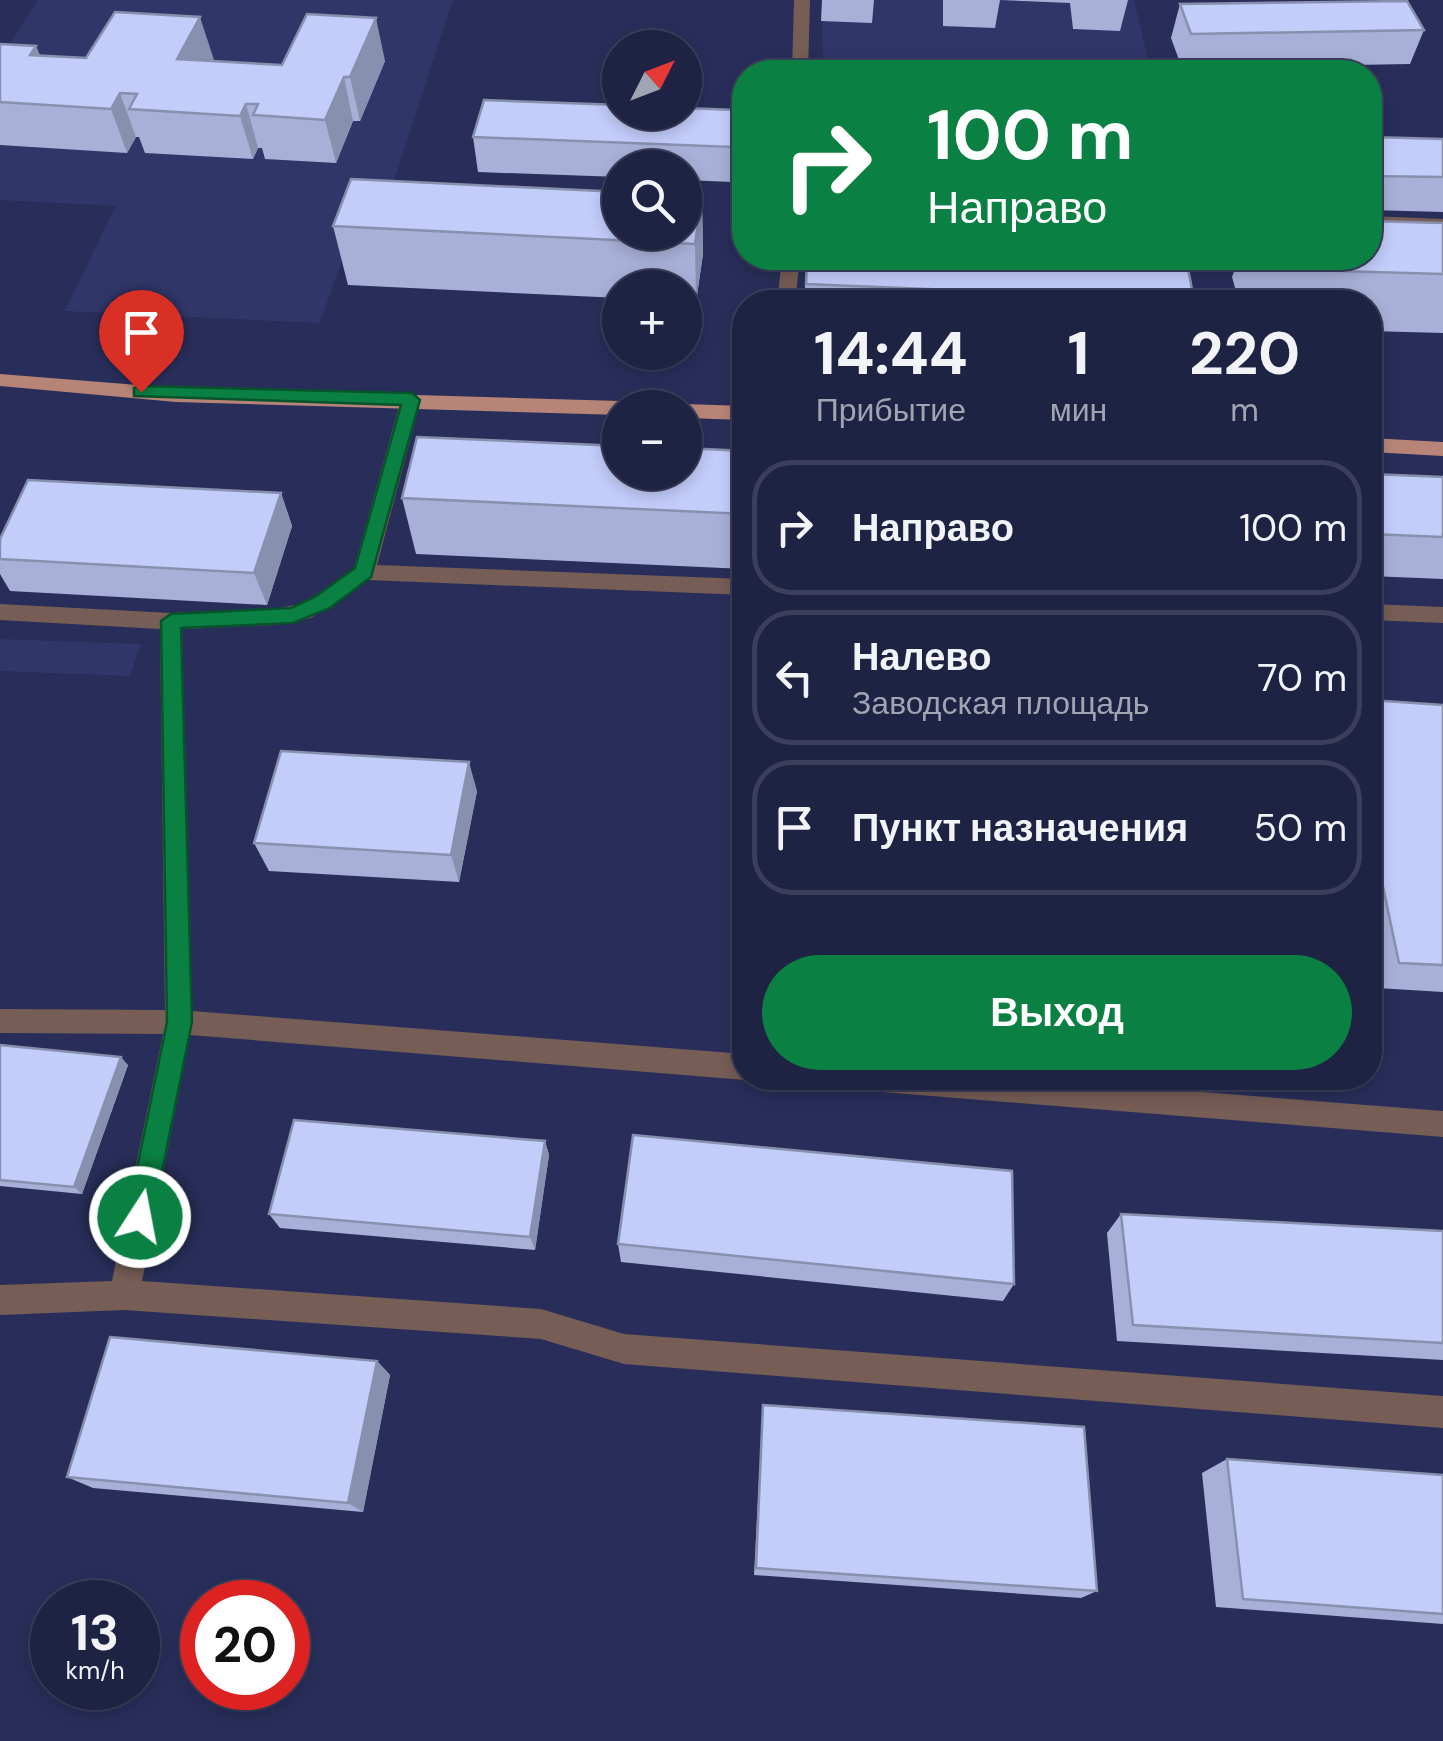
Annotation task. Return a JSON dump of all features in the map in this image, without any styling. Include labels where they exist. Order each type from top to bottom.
[{"type":"main road","points":[[0,380],[176,395],[602,407]]},
{"type":"main road","points":[[702,411],[732,412]]},
{"type":"main road","points":[[1382,446],[1443,449]]},
{"type":"lane","points":[[800,60],[802,0]]},
{"type":"lane","points":[[1382,221],[1443,224]]},
{"type":"lane","points":[[364,572],[412,400]]},
{"type":"lane","points":[[0,612],[171,621],[293,615],[322,602],[364,572],[732,586]]},
{"type":"lane","points":[[1382,612],[1443,614]]},
{"type":"lane","points":[[124,1295],[180,1022],[171,621]]},
{"type":"lane","points":[[0,1021],[180,1022],[732,1066]]},
{"type":"lane","points":[[1019,1090],[1443,1124]]},
{"type":"lane","points":[[0,1300],[124,1295],[541,1324],[624,1349],[1443,1412]]},
{"type":"shaded area","points":[[38,0],[453,0],[392,186],[368,185],[320,323],[64,311],[116,206],[0,200],[0,59]]},
{"type":"shaded area","points":[[822,0],[1134,0],[1148,60],[823,60]]},
{"type":"shaded area","points":[[0,639],[141,644],[130,676],[0,671]]},
{"type":"building","points":[[1407,1],[1424,30],[1191,34],[1180,4]]},
{"type":"building","points":[[115,12],[200,17],[177,59],[282,65],[307,14],[376,18],[350,77],[344,77],[325,120],[253,115],[258,104],[246,104],[240,116],[129,109],[137,94],[120,93],[111,109],[0,102],[0,44],[36,46],[30,55],[86,58]]},
{"type":"building","points":[[484,100],[602,104],[602,130],[702,130],[702,109],[732,110],[732,147],[473,137]]},
{"type":"building","points":[[1382,137],[1443,139],[1443,177],[1382,176]]},
{"type":"building","points":[[351,179],[602,191],[602,239],[333,226]]},
{"type":"building","points":[[1382,221],[1443,223],[1443,274],[1302,270],[1382,270]]},
{"type":"building","points":[[807,270],[1188,270],[1192,290],[952,290],[806,284]]},
{"type":"building","points":[[417,437],[602,445],[602,490],[702,490],[702,449],[732,450],[732,513],[402,498]]},
{"type":"building","points":[[1382,474],[1443,477],[1443,537],[1382,534]]},
{"type":"building","points":[[28,480],[281,493],[254,573],[0,559],[0,539]]},
{"type":"building","points":[[1382,701],[1443,705],[1443,965],[1399,963],[1382,882]]},
{"type":"building","points":[[281,751],[469,762],[451,855],[254,843]]},
{"type":"building","points":[[0,1045],[121,1057],[74,1187],[0,1180]]},
{"type":"building","points":[[294,1120],[545,1141],[530,1237],[269,1214]]},
{"type":"building","points":[[633,1135],[1012,1171],[1014,1284],[618,1244]]},
{"type":"building","points":[[1121,1214],[1443,1231],[1443,1343],[1133,1325]]},
{"type":"building","points":[[110,1337],[377,1361],[348,1503],[67,1477]]},
{"type":"building","points":[[763,1405],[1084,1427],[1097,1591],[756,1568]]},
{"type":"building","points":[[1227,1459],[1443,1475],[1443,1614],[1243,1599]]},
{"type":"route","points":[[140,1217],[180,1022],[171,621],[293,615],[311,610],[364,572],[412,400],[141,392]]}]
